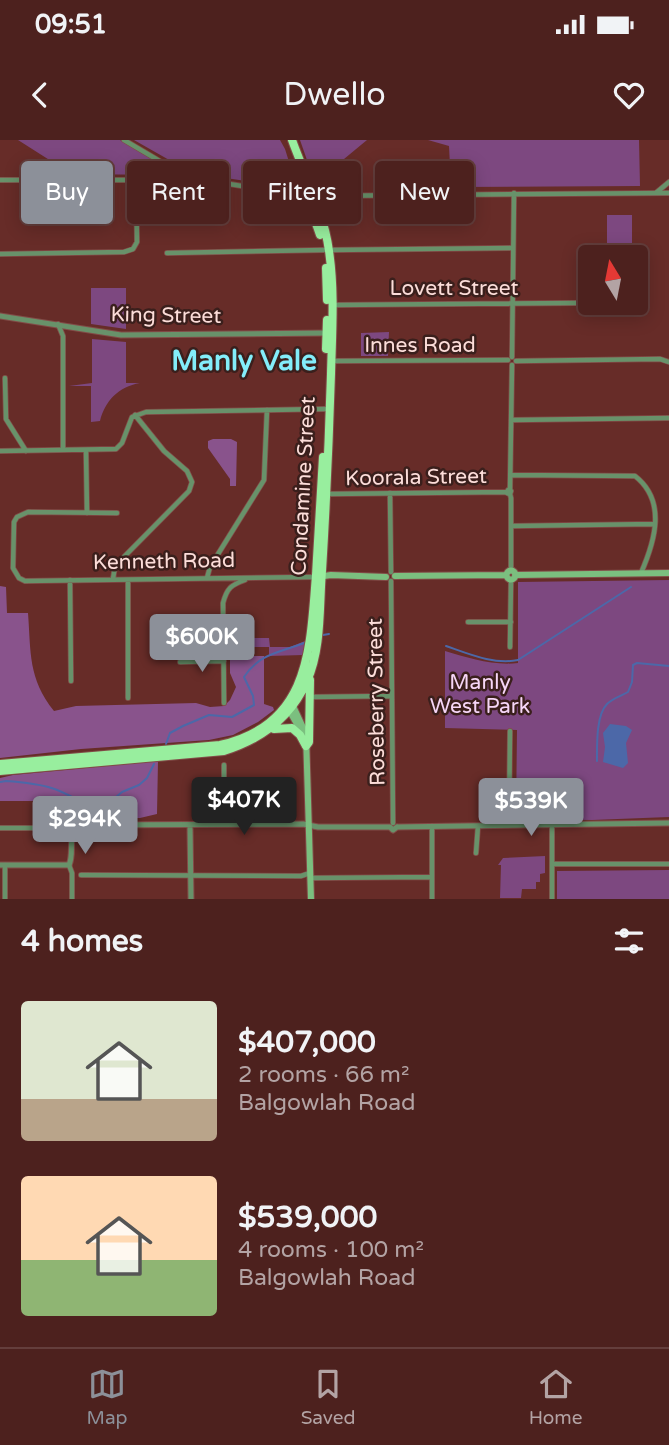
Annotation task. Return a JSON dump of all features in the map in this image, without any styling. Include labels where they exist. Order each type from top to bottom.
[{"type":"highway","name":"Condamine Street","points":[[290,140],[298,161]]},
{"type":"highway","name":"Condamine Street","points":[[311,674],[332,305],[327,250],[319,224]]},
{"type":"highway","name":"Condamine Street","points":[[318,577],[327,494],[331,361],[327,250]]},
{"type":"highway","name":"Condamine Street","points":[[290,707],[304,673],[314,636]]},
{"type":"highway","points":[[306,746],[309,742],[311,674]]},
{"type":"highway","points":[[268,731],[290,707],[311,674]]},
{"type":"highway","points":[[0,764],[220,745],[256,731],[290,707]]},
{"type":"highway","points":[[0,771],[212,753],[239,746],[268,731],[285,726],[292,727],[306,746]]},
{"type":"main road","name":"Kenneth Road","points":[[318,577],[669,573]]},
{"type":"main road","points":[[290,707],[306,746],[311,899]]},
{"type":"street","points":[[124,140],[160,161]]},
{"type":"street","points":[[0,180],[127,179]]},
{"type":"street","points":[[657,192],[669,182]]},
{"type":"street","points":[[510,647],[509,492],[514,193]]},
{"type":"street","points":[[361,195],[669,193]]},
{"type":"street","points":[[0,254],[124,252],[133,249],[137,242],[137,224]]},
{"type":"street","points":[[167,253],[513,248]]},
{"type":"street","name":"Lovett Street","points":[[332,305],[576,303]]},
{"type":"street","name":"King Street","points":[[0,316],[121,335],[330,333]]},
{"type":"street","points":[[58,324],[63,336],[63,450]]},
{"type":"street","points":[[63,336],[69,326]]},
{"type":"street","name":"Innes Road","points":[[331,361],[660,359],[669,362]]},
{"type":"street","points":[[5,378],[6,419],[26,451]]},
{"type":"street","points":[[0,451],[113,450],[119,447],[129,422],[135,415],[146,411],[325,409]]},
{"type":"street","points":[[207,579],[210,567],[264,480],[267,410]]},
{"type":"street","points":[[113,579],[116,566],[190,491],[192,482],[187,471],[164,452],[135,415]]},
{"type":"street","points":[[512,420],[669,418]]},
{"type":"street","points":[[86,450],[87,513],[117,513]]},
{"type":"street","points":[[511,475],[635,476],[651,492],[654,524],[652,547],[641,573]]},
{"type":"street","name":"Koorala Street","points":[[327,494],[509,492]]},
{"type":"street","name":"Roseberry Street","points":[[390,494],[393,825]]},
{"type":"street","name":"Kenneth Road","points":[[87,513],[28,512],[18,517],[15,522],[15,573],[25,581],[318,577]]},
{"type":"street","points":[[511,526],[654,524]]},
{"type":"street","points":[[224,703],[223,603],[233,583],[249,578]]},
{"type":"street","points":[[70,580],[71,681]]},
{"type":"street","points":[[128,580],[128,698]]},
{"type":"street","points":[[468,622],[511,622]]},
{"type":"street","points":[[180,662],[224,661]]},
{"type":"street","points":[[309,697],[392,696]]},
{"type":"street","points":[[509,825],[510,731]]},
{"type":"street","points":[[224,765],[224,822]]},
{"type":"street","points":[[224,822],[278,792]]},
{"type":"street","points":[[72,899],[72,873],[69,865],[72,857],[71,837],[73,831],[87,825],[190,825],[224,822],[432,826],[669,823]]},
{"type":"street","points":[[190,825],[191,899]]},
{"type":"street","points":[[552,825],[552,899]]},
{"type":"street","points":[[432,826],[432,899]]},
{"type":"street","points":[[476,853],[478,826]]},
{"type":"street","points":[[0,828],[68,828],[73,831]]},
{"type":"street","points":[[552,864],[669,864]]},
{"type":"street","points":[[5,899],[2,865],[69,865]]},
{"type":"street","points":[[81,876],[432,877]]},
{"type":"green space","points":[[18,140],[120,140],[156,161],[127,161],[127,175],[113,174],[113,161],[51,161]]},
{"type":"green space","points":[[134,140],[280,140],[289,161],[243,161],[243,181],[229,178],[229,161],[171,161]]},
{"type":"green space","points":[[300,140],[367,140],[342,161],[307,161]]},
{"type":"green space","points":[[428,140],[639,140],[640,186],[474,187],[474,161],[450,161],[449,146]]},
{"type":"green space","points":[[607,215],[632,215],[632,245],[607,245]]},
{"type":"green space","points":[[91,288],[126,288],[126,329],[91,324]]},
{"type":"green space","points":[[389,332],[388,356],[361,356],[361,333]]},
{"type":"green space","points":[[92,339],[126,342],[126,383],[140,383],[119,392],[105,407],[100,421],[91,422],[91,386],[69,386],[92,383]]},
{"type":"green space","name":"Manly West Park","points":[[669,580],[669,817],[519,819],[516,815],[517,730],[445,728],[445,651],[490,662],[518,663],[518,582]]},
{"type":"green space","points":[[249,638],[269,638],[270,647],[290,647],[305,641],[303,655],[269,656],[269,647],[249,647]]},
{"type":"green space","points":[[545,856],[545,873],[540,874],[536,889],[522,889],[521,898],[500,898],[501,865],[498,865],[503,858]]},
{"type":"green space","points":[[669,870],[669,899],[557,899],[557,871]]},
{"type":"shaded area","points":[[231,439],[237,442],[236,486],[230,486],[230,479],[208,448],[208,441]]},
{"type":"shaded area","points":[[0,586],[6,587],[7,613],[28,613],[32,665],[39,687],[54,711],[76,706],[196,703],[210,707],[224,706],[236,687],[230,673],[230,656],[264,656],[264,704],[274,710],[233,735],[209,740],[0,758]]},
{"type":"shaded area","points":[[158,761],[157,814],[140,818],[71,819],[58,801],[0,801],[0,778]]},
{"type":"water","points":[[610,724],[626,726],[632,730],[626,743],[628,763],[623,768],[603,762],[603,733]]},
{"type":"waterway","points":[[446,646],[491,660],[518,660],[631,587]]},
{"type":"waterway","points":[[323,635],[329,634]]},
{"type":"waterway","points":[[166,744],[170,733],[183,726],[209,715],[232,717],[254,705],[244,677],[250,669],[263,658],[304,643]]},
{"type":"waterway","points":[[597,761],[598,731],[603,709],[609,702],[628,692],[632,682],[633,665],[637,663],[669,666]]},
{"type":"waterway","points":[[0,782],[20,782],[52,788],[94,809],[104,807],[122,792],[139,785],[147,778],[154,764]]},
{"type":"district","name":"Manly Vale","points":[[244,360]]}]
